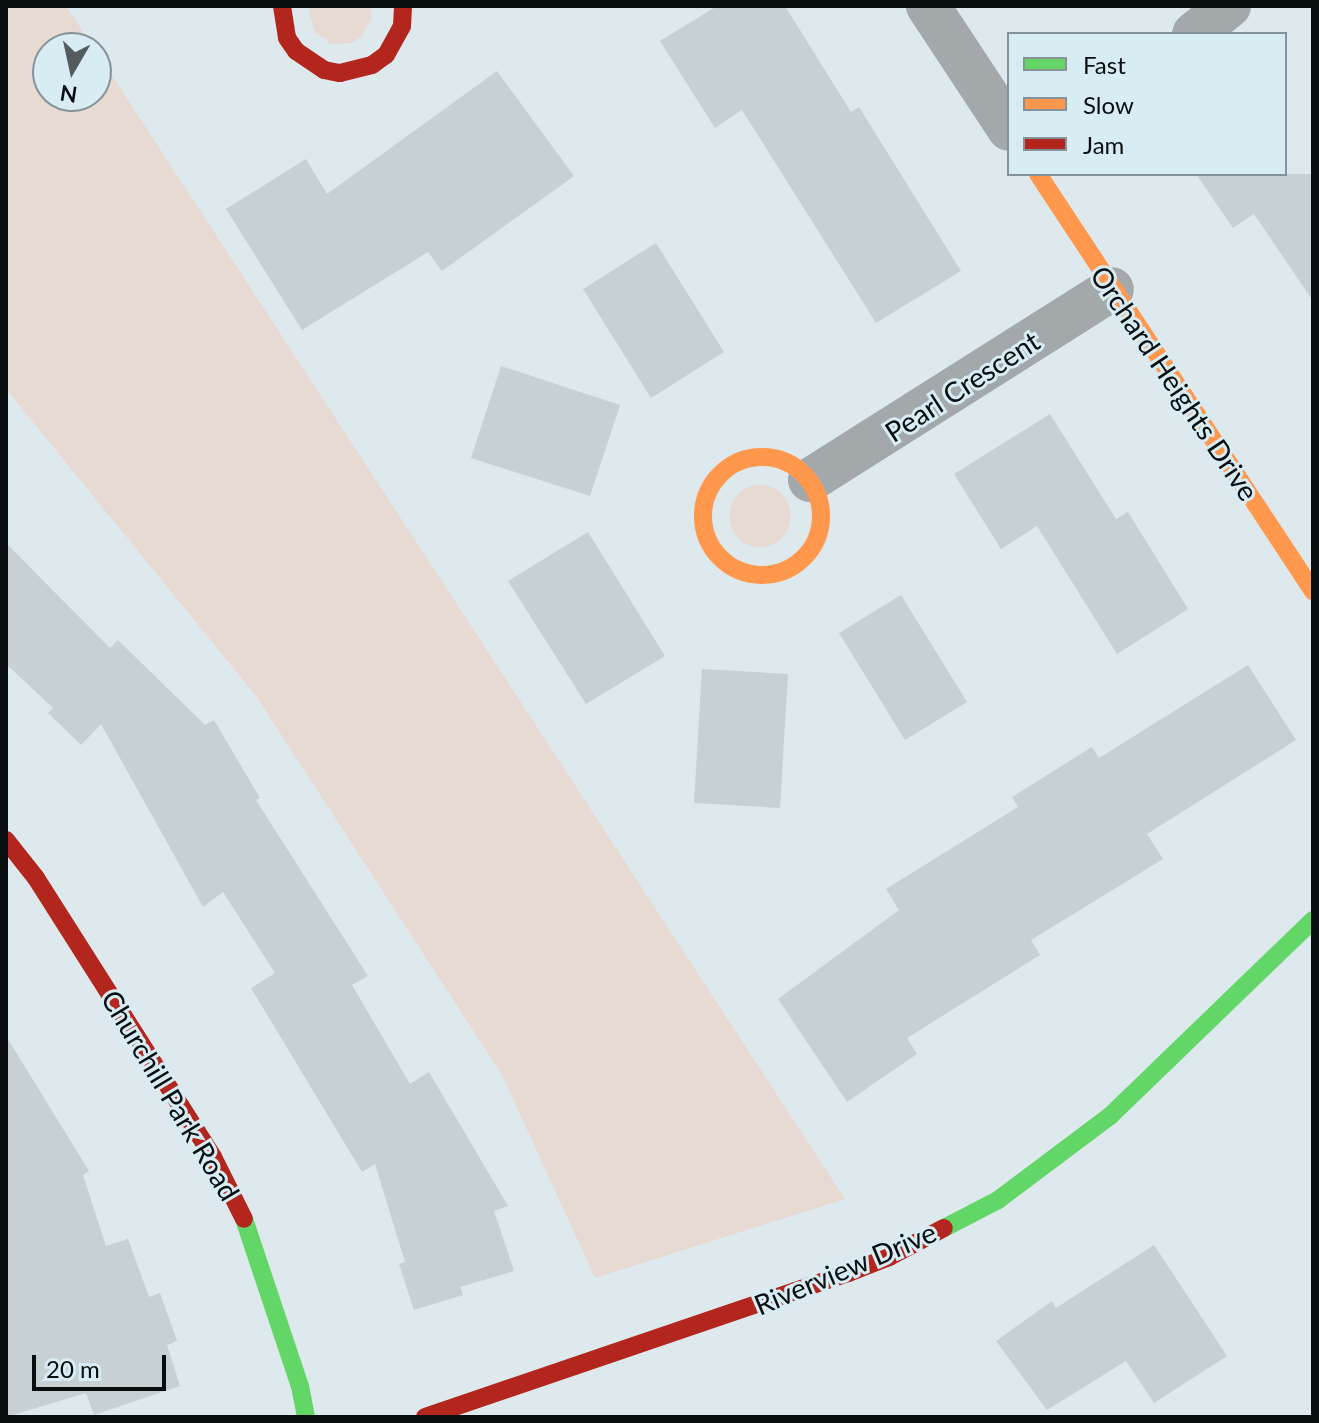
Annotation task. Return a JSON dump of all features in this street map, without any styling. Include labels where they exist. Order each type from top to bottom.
[{"type":"street","points":[[282,6],[287,38],[296,51],[324,70],[340,73],[372,65],[386,55],[402,26],[403,6]]},
{"type":"street","points":[[928,6],[1007,126]]},
{"type":"street","points":[[1196,32],[1229,6]]},
{"type":"street","name":"Orchard Heights Drive","points":[[1039,176],[1313,591]]},
{"type":"street","name":"Pearl Crescent","points":[[810,480],[1112,289]]},
{"type":"street","points":[[760,457],[779,459],[797,467],[810,480],[819,498],[822,518],[813,545],[793,566],[774,573],[754,574],[735,568],[719,556],[708,540],[704,521],[705,502],[712,485],[725,470],[741,460],[760,457]]},
{"type":"street","name":"Churchill Park Road","points":[[6,840],[36,878],[213,1157],[242,1214],[300,1386],[306,1417]]},
{"type":"street","name":"Riverview Drive","points":[[425,1417],[848,1273],[889,1257],[998,1200],[1122,1106],[1313,920]]},
{"type":"shaded area","points":[[6,6],[66,6],[83,32],[32,32],[32,112],[112,112],[112,76],[845,1199],[595,1278],[502,1075],[256,696],[6,389]]},
{"type":"shaded area","points":[[311,6],[371,6],[371,19],[361,37],[352,43],[331,44],[315,32],[309,14]]},
{"type":"shaded area","points":[[760,485],[772,487],[782,494],[789,504],[789,528],[782,538],[772,545],[760,547],[748,545],[738,538],[731,528],[729,516],[731,504],[738,494],[748,487]]},
{"type":"building","points":[[717,6],[785,6],[851,112],[859,107],[961,271],[876,323],[742,110],[715,128],[660,41]]},
{"type":"building","points":[[497,71],[574,176],[442,271],[428,252],[302,330],[226,209],[306,159],[327,194]]},
{"type":"building","points":[[1313,174],[1313,301],[1254,214],[1233,228],[1197,176]]},
{"type":"building","points":[[656,243],[724,352],[651,398],[583,289]]},
{"type":"building","points":[[501,366],[620,405],[590,496],[471,458]]},
{"type":"building","points":[[1050,414],[1116,519],[1128,512],[1188,609],[1117,654],[1037,526],[1001,549],[954,474]]},
{"type":"building","points":[[588,532],[665,656],[586,704],[508,581]]},
{"type":"building","points":[[6,543],[110,648],[118,640],[205,725],[214,720],[260,798],[256,800],[368,976],[352,985],[410,1084],[429,1072],[508,1206],[494,1211],[514,1271],[460,1287],[463,1295],[414,1310],[399,1264],[405,1262],[375,1164],[362,1172],[251,988],[275,973],[223,892],[203,907],[101,724],[81,745],[48,713],[53,708],[6,664]]},
{"type":"building","points":[[901,595],[967,702],[905,740],[839,633]]},
{"type":"building","points":[[1248,665],[1296,740],[1147,834],[1163,859],[1031,940],[1040,955],[907,1038],[917,1054],[847,1102],[778,999],[899,910],[886,889],[1018,807],[1012,797],[1092,747],[1099,758]]},
{"type":"building","points":[[702,669],[788,674],[780,808],[694,803]]},
{"type":"building","points":[[6,1036],[89,1171],[83,1175],[106,1246],[128,1239],[149,1297],[160,1293],[177,1341],[167,1345],[180,1386],[94,1415],[86,1393],[6,1417]]},
{"type":"building","points":[[1154,1245],[1227,1356],[1154,1403],[1126,1361],[1047,1410],[996,1341],[1052,1301],[1056,1308]]},
{"type":"traffic: fast","points":[[944,1228],[998,1200],[1110,1116],[1313,920]]},
{"type":"traffic: fast","points":[[244,1219],[300,1386],[306,1417]]},
{"type":"traffic: slow","points":[[1039,176],[1313,591]]},
{"type":"traffic: slow","points":[[762,457],[795,467],[811,483],[821,516],[811,549],[795,565],[762,575],[729,565],[713,549],[703,516],[713,483],[729,467],[762,457]]},
{"type":"traffic: jam","points":[[282,6],[287,38],[296,51],[324,70],[340,73],[372,65],[386,55],[402,26],[403,6]]},
{"type":"traffic: jam","points":[[6,840],[36,878],[213,1157],[244,1219]]},
{"type":"traffic: jam","points":[[425,1417],[848,1273],[889,1257],[944,1228]]}]
